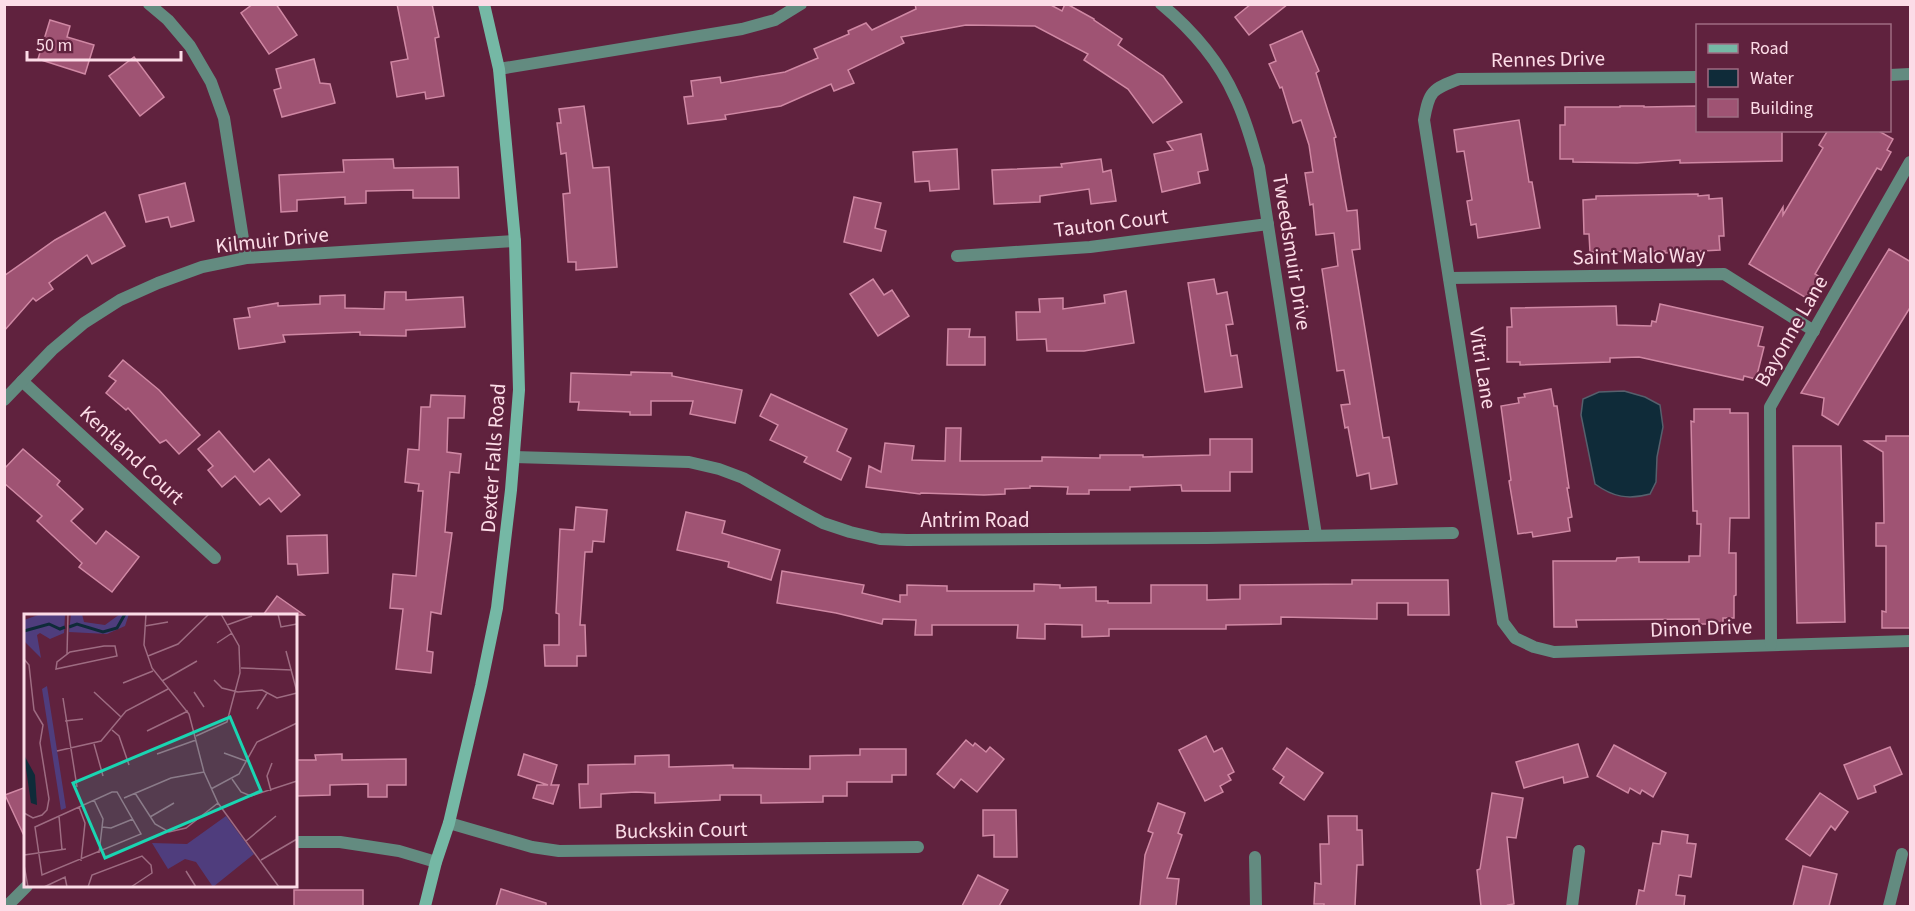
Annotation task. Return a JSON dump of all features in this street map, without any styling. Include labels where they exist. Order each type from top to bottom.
[{"type":"street","points":[[149,4],[168,20],[190,46],[211,82],[224,118],[246,258]]},
{"type":"street","name":"Dexter Falls Road","points":[[425,906],[449,823],[497,608],[519,390],[515,241],[499,69],[484,4]]},
{"type":"street","points":[[499,69],[742,29],[775,20],[801,4]]},
{"type":"street","name":"Tweedsmuir Drive","points":[[1161,4],[1199,41],[1223,74],[1245,122],[1259,167],[1316,535]]},
{"type":"street","points":[[1891,75],[1911,74]]},
{"type":"street","name":"Rennes Drive","points":[[1424,120],[1428,99],[1440,86],[1459,79],[1696,77]]},
{"type":"street","name":"Vitri Lane","points":[[1424,120],[1503,622]]},
{"type":"street","name":"Bayonne Lane","points":[[1771,645],[1770,407],[1911,162]]},
{"type":"street","name":"Tauton Court","points":[[957,256],[1090,248],[1268,224]]},
{"type":"street","name":"Kilmuir Drive","points":[[4,400],[52,350],[84,323],[120,300],[202,267],[246,258],[515,241]]},
{"type":"street","name":"Saint Malo Way","points":[[1449,278],[1724,274],[1814,331]]},
{"type":"street","name":"Kentland Court","points":[[22,381],[215,558]]},
{"type":"street","name":"Antrim Road","points":[[514,457],[689,462],[719,469],[743,478],[823,523],[880,539],[1453,533]]},
{"type":"street","name":"Dinon Drive","points":[[1503,622],[1515,638],[1534,647],[1554,652],[1911,641]]},
{"type":"street","name":"Buckskin Court","points":[[449,823],[532,848],[559,851],[918,847]]},
{"type":"street","points":[[297,842],[340,842],[399,851],[436,862]]},
{"type":"street","points":[[1572,906],[1580,851]]},
{"type":"street","points":[[1889,906],[1902,854]]},
{"type":"street","points":[[1255,856],[1256,906]]},
{"type":"street","points":[[7,906],[25,887]]},
{"type":"water","points":[[1624,391],[1645,397],[1660,405],[1663,427],[1657,457],[1656,482],[1650,494],[1642,496],[1621,496],[1608,492],[1595,484],[1581,415],[1583,399],[1599,392]]},
{"type":"building","points":[[253,4],[276,4],[297,35],[269,54],[241,13]]},
{"type":"building","points":[[397,4],[432,4],[439,37],[435,38],[444,96],[426,99],[425,92],[397,97],[391,62],[408,59]]},
{"type":"building","points":[[915,4],[1049,4],[1062,11],[1067,4],[1094,19],[1122,39],[1118,45],[1163,76],[1182,102],[1153,123],[1128,89],[1084,60],[1088,54],[1035,26],[966,25],[901,37],[904,43],[848,70],[854,83],[834,91],[831,84],[781,106],[725,115],[726,119],[688,124],[684,97],[693,96],[691,81],[720,77],[721,83],[785,72],[818,58],[814,49],[849,34],[848,31],[866,23],[872,30],[916,9]]},
{"type":"building","points":[[1251,4],[1288,4],[1249,35],[1235,17]]},
{"type":"building","points":[[50,20],[70,26],[67,37],[94,45],[85,74],[38,59]]},
{"type":"building","points":[[1302,31],[1319,71],[1316,73],[1336,137],[1334,138],[1347,211],[1357,210],[1360,249],[1352,250],[1383,438],[1389,437],[1397,484],[1371,489],[1369,473],[1357,476],[1348,427],[1345,428],[1341,405],[1350,404],[1344,370],[1337,371],[1322,269],[1338,266],[1334,233],[1316,235],[1313,204],[1310,205],[1305,173],[1313,172],[1309,145],[1301,120],[1293,123],[1282,87],[1280,88],[1269,64],[1276,61],[1270,45]]},
{"type":"building","points":[[134,57],[164,97],[140,116],[109,76]]},
{"type":"building","points":[[314,59],[320,83],[330,84],[335,103],[282,117],[274,90],[281,88],[276,69]]},
{"type":"building","points":[[584,106],[593,168],[609,167],[617,267],[576,270],[576,262],[568,262],[563,194],[570,193],[566,153],[561,154],[557,123],[561,123],[559,109]]},
{"type":"building","points":[[1696,106],[1696,132],[1782,132],[1782,161],[1680,163],[1680,160],[1637,163],[1573,162],[1573,159],[1560,159],[1560,125],[1565,125],[1565,107]]},
{"type":"building","points":[[1519,120],[1529,182],[1532,182],[1540,228],[1478,238],[1476,224],[1471,225],[1467,201],[1472,200],[1464,151],[1457,152],[1454,130]]},
{"type":"building","points":[[1827,132],[1881,132],[1893,139],[1887,150],[1891,152],[1881,170],[1877,168],[1815,274],[1820,277],[1808,299],[1749,264],[1783,207],[1783,215],[1823,148],[1819,145]]},
{"type":"building","points":[[1201,134],[1208,170],[1198,172],[1200,183],[1162,192],[1154,154],[1173,150],[1167,142]]},
{"type":"building","points":[[957,149],[959,189],[930,191],[929,181],[915,182],[913,152]]},
{"type":"building","points":[[393,159],[394,168],[458,167],[459,198],[413,198],[413,190],[366,191],[366,203],[345,204],[345,197],[297,200],[297,211],[281,212],[279,175],[344,172],[343,160]]},
{"type":"building","points":[[1101,159],[1103,172],[1111,170],[1116,201],[1091,204],[1089,189],[1040,196],[1040,202],[994,204],[992,170],[1062,167],[1061,164]]},
{"type":"building","points":[[185,183],[194,221],[171,227],[168,217],[146,222],[139,195]]},
{"type":"building","points":[[1698,194],[1698,196],[1709,195],[1709,199],[1722,198],[1724,236],[1719,236],[1720,250],[1665,253],[1665,251],[1590,252],[1589,234],[1584,234],[1583,200],[1596,199],[1596,196]]},
{"type":"building","points":[[854,197],[881,203],[875,228],[886,231],[881,251],[844,242]]},
{"type":"building","points":[[105,212],[125,246],[92,264],[87,255],[49,283],[53,289],[36,301],[33,298],[4,331],[4,276],[55,240]]},
{"type":"building","points":[[1889,249],[1911,262],[1911,306],[1838,425],[1822,415],[1824,398],[1801,393]]},
{"type":"building","points":[[873,279],[884,295],[892,290],[909,316],[878,336],[850,294]]},
{"type":"building","points":[[1214,279],[1217,294],[1227,292],[1233,324],[1226,325],[1231,356],[1237,355],[1242,387],[1205,392],[1188,283]]},
{"type":"building","points":[[1126,291],[1134,343],[1084,351],[1047,351],[1046,339],[1017,340],[1016,312],[1040,312],[1039,299],[1063,298],[1063,309],[1105,303],[1104,295]]},
{"type":"building","points":[[385,292],[406,292],[406,300],[463,297],[465,327],[406,330],[406,336],[360,335],[360,332],[283,335],[285,342],[239,349],[234,319],[250,317],[248,308],[278,303],[278,306],[320,304],[320,296],[345,295],[345,308],[384,309]]},
{"type":"building","points":[[1660,304],[1763,327],[1758,346],[1764,347],[1756,379],[1744,376],[1743,380],[1639,357],[1610,358],[1610,362],[1520,365],[1520,362],[1507,362],[1507,327],[1512,327],[1511,308],[1616,306],[1617,325],[1651,326],[1652,321],[1656,322]]},
{"type":"building","points":[[948,329],[970,329],[969,337],[985,337],[985,365],[947,365]]},
{"type":"building","points":[[123,360],[159,390],[200,435],[179,454],[166,440],[160,443],[128,408],[126,410],[106,393],[116,381],[109,376]]},
{"type":"building","points":[[631,372],[672,373],[672,376],[742,390],[735,423],[690,414],[693,401],[651,401],[651,415],[578,410],[579,402],[570,402],[571,373],[631,375]]},
{"type":"building","points":[[1551,389],[1554,406],[1557,406],[1572,517],[1568,518],[1570,531],[1533,537],[1532,532],[1518,534],[1509,481],[1511,480],[1501,406],[1519,403],[1518,398],[1525,397],[1524,394]]},
{"type":"building","points":[[771,394],[847,429],[837,451],[851,458],[841,480],[804,462],[807,457],[770,440],[778,425],[760,416]]},
{"type":"building","points":[[431,395],[465,396],[464,418],[448,418],[447,452],[461,454],[459,473],[450,472],[445,532],[452,533],[441,614],[431,612],[427,651],[433,652],[431,673],[396,669],[403,609],[390,608],[393,574],[416,576],[423,491],[418,491],[419,484],[405,482],[408,449],[419,450],[421,407],[430,407]]},
{"type":"building","points":[[1694,409],[1730,409],[1730,413],[1748,413],[1749,518],[1730,518],[1729,553],[1736,553],[1734,618],[1723,618],[1723,624],[1699,624],[1699,619],[1576,620],[1577,627],[1554,627],[1553,561],[1616,561],[1617,558],[1639,557],[1639,562],[1689,562],[1689,556],[1700,556],[1701,524],[1697,524],[1697,511],[1693,511],[1691,421],[1694,422]]},
{"type":"building","points":[[946,428],[961,428],[960,461],[1042,461],[1042,457],[1100,458],[1100,455],[1143,455],[1143,457],[1210,455],[1210,439],[1252,439],[1252,472],[1230,472],[1230,491],[1182,491],[1181,485],[1130,487],[1130,490],[1089,490],[1089,494],[1067,494],[1068,487],[1030,486],[1030,488],[1005,489],[1005,494],[984,495],[920,494],[866,487],[869,466],[881,472],[885,443],[914,446],[912,460],[945,461]]},
{"type":"building","points":[[219,431],[254,472],[269,459],[300,495],[281,512],[269,498],[260,505],[235,476],[222,487],[208,470],[213,466],[198,449]]},
{"type":"building","points":[[1886,436],[1911,436],[1911,628],[1882,628],[1882,611],[1886,612],[1886,546],[1876,546],[1876,523],[1884,523],[1883,452],[1865,441],[1886,441]]},
{"type":"building","points":[[1793,446],[1841,446],[1845,622],[1797,623]]},
{"type":"building","points":[[23,449],[60,481],[57,485],[83,509],[71,521],[96,544],[106,531],[139,557],[112,592],[79,567],[82,563],[37,521],[42,516],[4,483],[4,469]]},
{"type":"building","points":[[576,507],[607,510],[604,542],[593,541],[592,552],[585,552],[580,625],[585,625],[586,656],[577,656],[577,666],[545,666],[544,645],[559,645],[559,614],[556,613],[560,529],[574,530]]},
{"type":"building","points":[[686,512],[725,521],[722,533],[780,550],[771,580],[728,567],[729,562],[677,550]]},
{"type":"building","points":[[327,535],[328,573],[298,575],[297,564],[288,564],[287,536]]},
{"type":"building","points":[[782,571],[864,585],[862,593],[900,602],[900,595],[907,595],[907,585],[947,586],[947,591],[1034,591],[1034,584],[1060,585],[1060,588],[1096,587],[1096,601],[1151,603],[1151,585],[1207,585],[1207,600],[1240,599],[1240,585],[1352,584],[1352,580],[1448,580],[1449,615],[1408,615],[1408,603],[1377,603],[1377,619],[1281,617],[1281,624],[1226,625],[1226,629],[1109,629],[1109,636],[1082,637],[1082,625],[1045,624],[1045,639],[1017,638],[1018,625],[932,625],[932,635],[915,635],[916,620],[883,619],[882,624],[777,603]]},
{"type":"building","points":[[277,596],[304,615],[297,614],[264,614]]},
{"type":"building","points":[[1206,736],[1214,752],[1222,748],[1234,772],[1228,775],[1231,780],[1220,786],[1223,792],[1205,801],[1179,750]]},
{"type":"building","points":[[966,740],[973,746],[975,743],[986,752],[990,747],[1004,759],[977,792],[961,779],[954,788],[937,774]]},
{"type":"building","points":[[1578,744],[1588,777],[1564,783],[1563,777],[1524,788],[1516,762]]},
{"type":"building","points":[[1614,745],[1666,773],[1653,797],[1642,790],[1640,794],[1630,788],[1628,793],[1597,776]]},
{"type":"building","points":[[1890,747],[1902,774],[1874,786],[1876,792],[1858,799],[1844,765]]},
{"type":"building","points":[[1287,748],[1323,773],[1304,800],[1280,783],[1284,777],[1273,769]]},
{"type":"building","points":[[860,749],[906,749],[906,775],[892,775],[892,782],[847,782],[847,796],[823,796],[823,802],[761,803],[761,795],[720,795],[720,800],[655,803],[655,793],[636,792],[601,794],[601,807],[580,808],[579,784],[588,784],[588,765],[635,764],[635,756],[669,755],[669,767],[733,765],[733,768],[810,769],[810,756],[860,755]]},
{"type":"building","points":[[342,754],[342,760],[406,759],[406,785],[387,785],[387,797],[368,797],[368,784],[330,785],[330,795],[297,796],[297,760],[316,760],[315,755]]},
{"type":"building","points":[[524,754],[557,765],[551,785],[559,785],[553,804],[533,798],[537,785],[548,785],[518,775]]},
{"type":"building","points":[[24,788],[24,836],[5,795]]},
{"type":"building","points":[[1492,793],[1523,798],[1516,838],[1507,837],[1514,904],[1509,906],[1481,906],[1477,870],[1480,869]]},
{"type":"building","points":[[1820,793],[1848,812],[1835,830],[1831,826],[1810,856],[1786,839]]},
{"type":"building","points":[[1158,803],[1185,813],[1178,833],[1182,835],[1167,878],[1179,879],[1176,906],[1140,906],[1145,855],[1153,833],[1148,831]]},
{"type":"building","points":[[983,810],[1016,810],[1017,857],[994,857],[994,835],[983,836]]},
{"type":"building","points":[[1328,816],[1357,816],[1357,830],[1362,830],[1363,865],[1357,865],[1355,906],[1314,904],[1315,883],[1321,884],[1320,844],[1329,844]]},
{"type":"building","points":[[1662,831],[1688,835],[1687,843],[1696,844],[1691,877],[1679,875],[1676,895],[1685,896],[1684,906],[1636,906],[1639,890],[1644,891],[1653,843],[1660,844]]},
{"type":"building","points":[[1803,866],[1837,874],[1829,906],[1793,906]]},
{"type":"building","points":[[978,875],[1008,890],[999,906],[962,906]]},
{"type":"building","points":[[501,889],[546,903],[546,906],[496,906]]},
{"type":"building","points":[[294,890],[363,890],[363,906],[294,906]]}]
